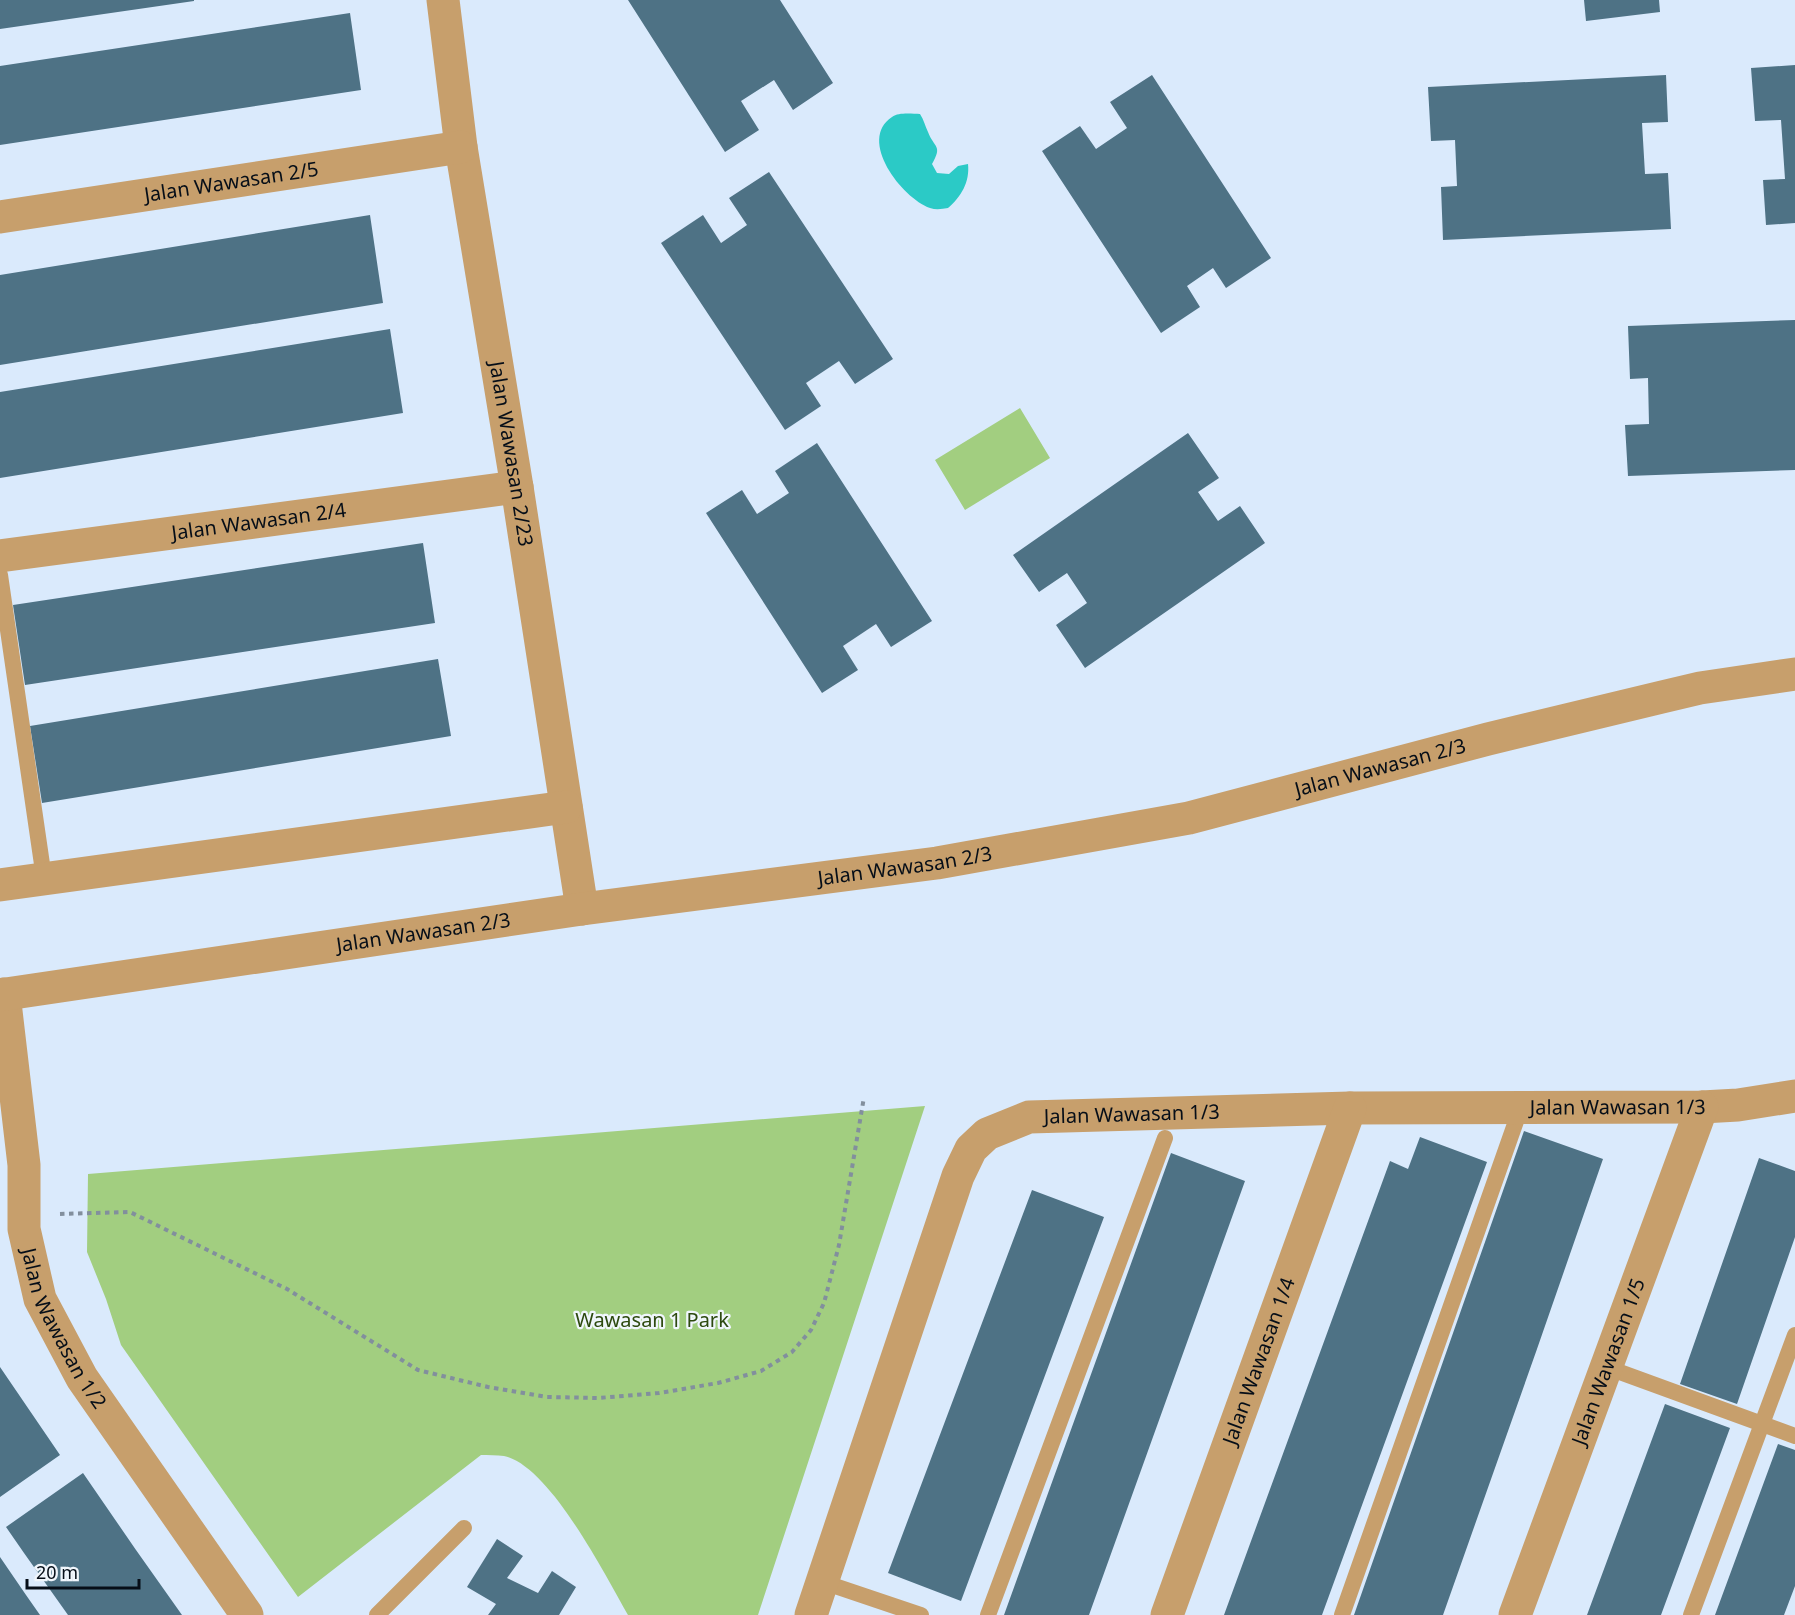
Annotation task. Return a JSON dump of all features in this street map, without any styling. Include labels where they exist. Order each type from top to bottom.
[{"type":"street","name":"Jalan Wawasan 2/23","points":[[442,0],[461,147],[517,487],[582,909]]},
{"type":"street","name":"Jalan Wawasan 2/5","points":[[0,217],[461,147]]},
{"type":"street","name":"Jalan Wawasan 2/4","points":[[0,556],[517,487]]},
{"type":"street","name":"Jalan Wawasan 2/3","points":[[2,994],[582,909],[937,863],[1189,818],[1488,739],[1662,697],[1700,688],[1795,674]]},
{"type":"street","points":[[0,885],[566,807]]},
{"type":"street","name":"Jalan Wawasan 1/2","points":[[2,994],[24,1165],[16,1225],[40,1299],[82,1378],[247,1615]]},
{"type":"street","name":"Jalan Wawasan 1/3","points":[[811,1615],[958,1176],[971,1149],[987,1134],[1029,1117],[1350,1108],[1702,1107],[1738,1105],[1795,1096]]},
{"type":"street","name":"Jalan Wawasan 1/5","points":[[1515,1615],[1702,1107]]},
{"type":"street","name":"Jalan Wawasan 1/4","points":[[1167,1615],[1350,1108]]},
{"type":"lane","points":[[0,575],[44,878]]},
{"type":"lane","points":[[1342,1615],[1521,1107]]},
{"type":"lane","points":[[988,1615],[1165,1138]]},
{"type":"lane","points":[[1691,1615],[1795,1335]]},
{"type":"lane","points":[[1606,1367],[1795,1436]]},
{"type":"lane","points":[[377,1615],[464,1528]]},
{"type":"lane","points":[[823,1582],[921,1615]]},
{"type":"path","points":[[16,1225],[130,1212],[287,1289],[418,1370],[547,1398],[598,1398],[659,1393],[718,1383],[761,1371],[792,1352],[811,1330],[824,1303],[839,1245],[864,1097]]},
{"type":"green space","points":[[1020,408],[1050,458],[965,510],[935,460]]},
{"type":"green space","name":"Wawasan 1 Park","points":[[925,1106],[758,1615],[628,1615],[575,1524],[540,1479],[522,1464],[504,1456],[492,1455],[481,1455],[298,1597],[121,1345],[87,1252],[88,1174]]},
{"type":"shaded area","points":[[902,114],[920,114],[937,150],[932,164],[937,173],[949,174],[958,166],[968,164],[968,177],[964,189],[948,208],[930,208],[907,193],[896,181],[881,153],[879,140],[882,127],[892,117]]},
{"type":"building","points":[[0,0],[194,0],[194,1],[0,29]]},
{"type":"building","points":[[628,0],[780,0],[833,83],[793,110],[774,80],[741,101],[759,130],[725,152]]},
{"type":"building","points":[[1584,0],[1659,0],[1660,12],[1586,21]]},
{"type":"building","points":[[350,13],[361,90],[0,145],[0,66]]},
{"type":"building","points":[[1795,65],[1795,223],[1766,225],[1763,180],[1785,179],[1781,120],[1755,121],[1751,68]]},
{"type":"building","points":[[1152,75],[1271,258],[1226,288],[1213,268],[1187,286],[1200,307],[1161,333],[1042,151],[1080,126],[1096,149],[1127,128],[1110,102]]},
{"type":"building","points":[[1666,75],[1668,122],[1642,123],[1645,174],[1668,173],[1671,229],[1443,240],[1441,187],[1457,186],[1455,140],[1431,141],[1428,87]]},
{"type":"building","points":[[769,172],[893,359],[855,384],[839,361],[806,383],[821,406],[785,430],[661,243],[703,215],[721,243],[747,225],[729,198]]},
{"type":"building","points":[[370,215],[383,303],[0,365],[0,275]]},
{"type":"building","points":[[1795,320],[1795,470],[1628,476],[1625,425],[1649,424],[1648,378],[1630,379],[1628,326]]},
{"type":"building","points":[[390,329],[403,413],[0,478],[0,392]]},
{"type":"building","points":[[1188,433],[1219,478],[1198,492],[1218,521],[1240,506],[1265,543],[1085,668],[1056,625],[1087,603],[1067,573],[1039,592],[1013,555]]},
{"type":"building","points":[[817,443],[932,621],[891,647],[876,624],[843,646],[858,670],[822,693],[706,513],[742,490],[757,514],[789,493],[775,471]]},
{"type":"building","points":[[423,543],[435,623],[25,685],[13,605]]},
{"type":"building","points":[[438,659],[451,736],[42,803],[30,726]]},
{"type":"building","points":[[1524,1131],[1603,1159],[1537,1349],[1443,1615],[1354,1615]]},
{"type":"building","points":[[1420,1137],[1487,1162],[1322,1615],[1224,1615],[1390,1161],[1408,1169]]},
{"type":"building","points":[[1171,1153],[1245,1181],[1089,1615],[1004,1615]]},
{"type":"building","points":[[1759,1158],[1795,1171],[1795,1237],[1737,1404],[1680,1384]]},
{"type":"building","points":[[1032,1190],[1104,1217],[961,1601],[888,1573]]},
{"type":"building","points":[[0,1367],[60,1455],[0,1497]]},
{"type":"building","points":[[1665,1404],[1730,1428],[1661,1615],[1587,1615]]},
{"type":"building","points":[[1778,1444],[1795,1450],[1795,1586],[1784,1615],[1715,1615]]},
{"type":"building","points":[[83,1473],[182,1615],[68,1615],[24,1553],[6,1527]]},
{"type":"building","points":[[497,1539],[523,1556],[507,1578],[538,1593],[552,1571],[576,1587],[559,1615],[488,1615],[496,1604],[467,1587]]},
{"type":"building","points":[[0,1557],[26,1595],[40,1615],[0,1615]]}]
